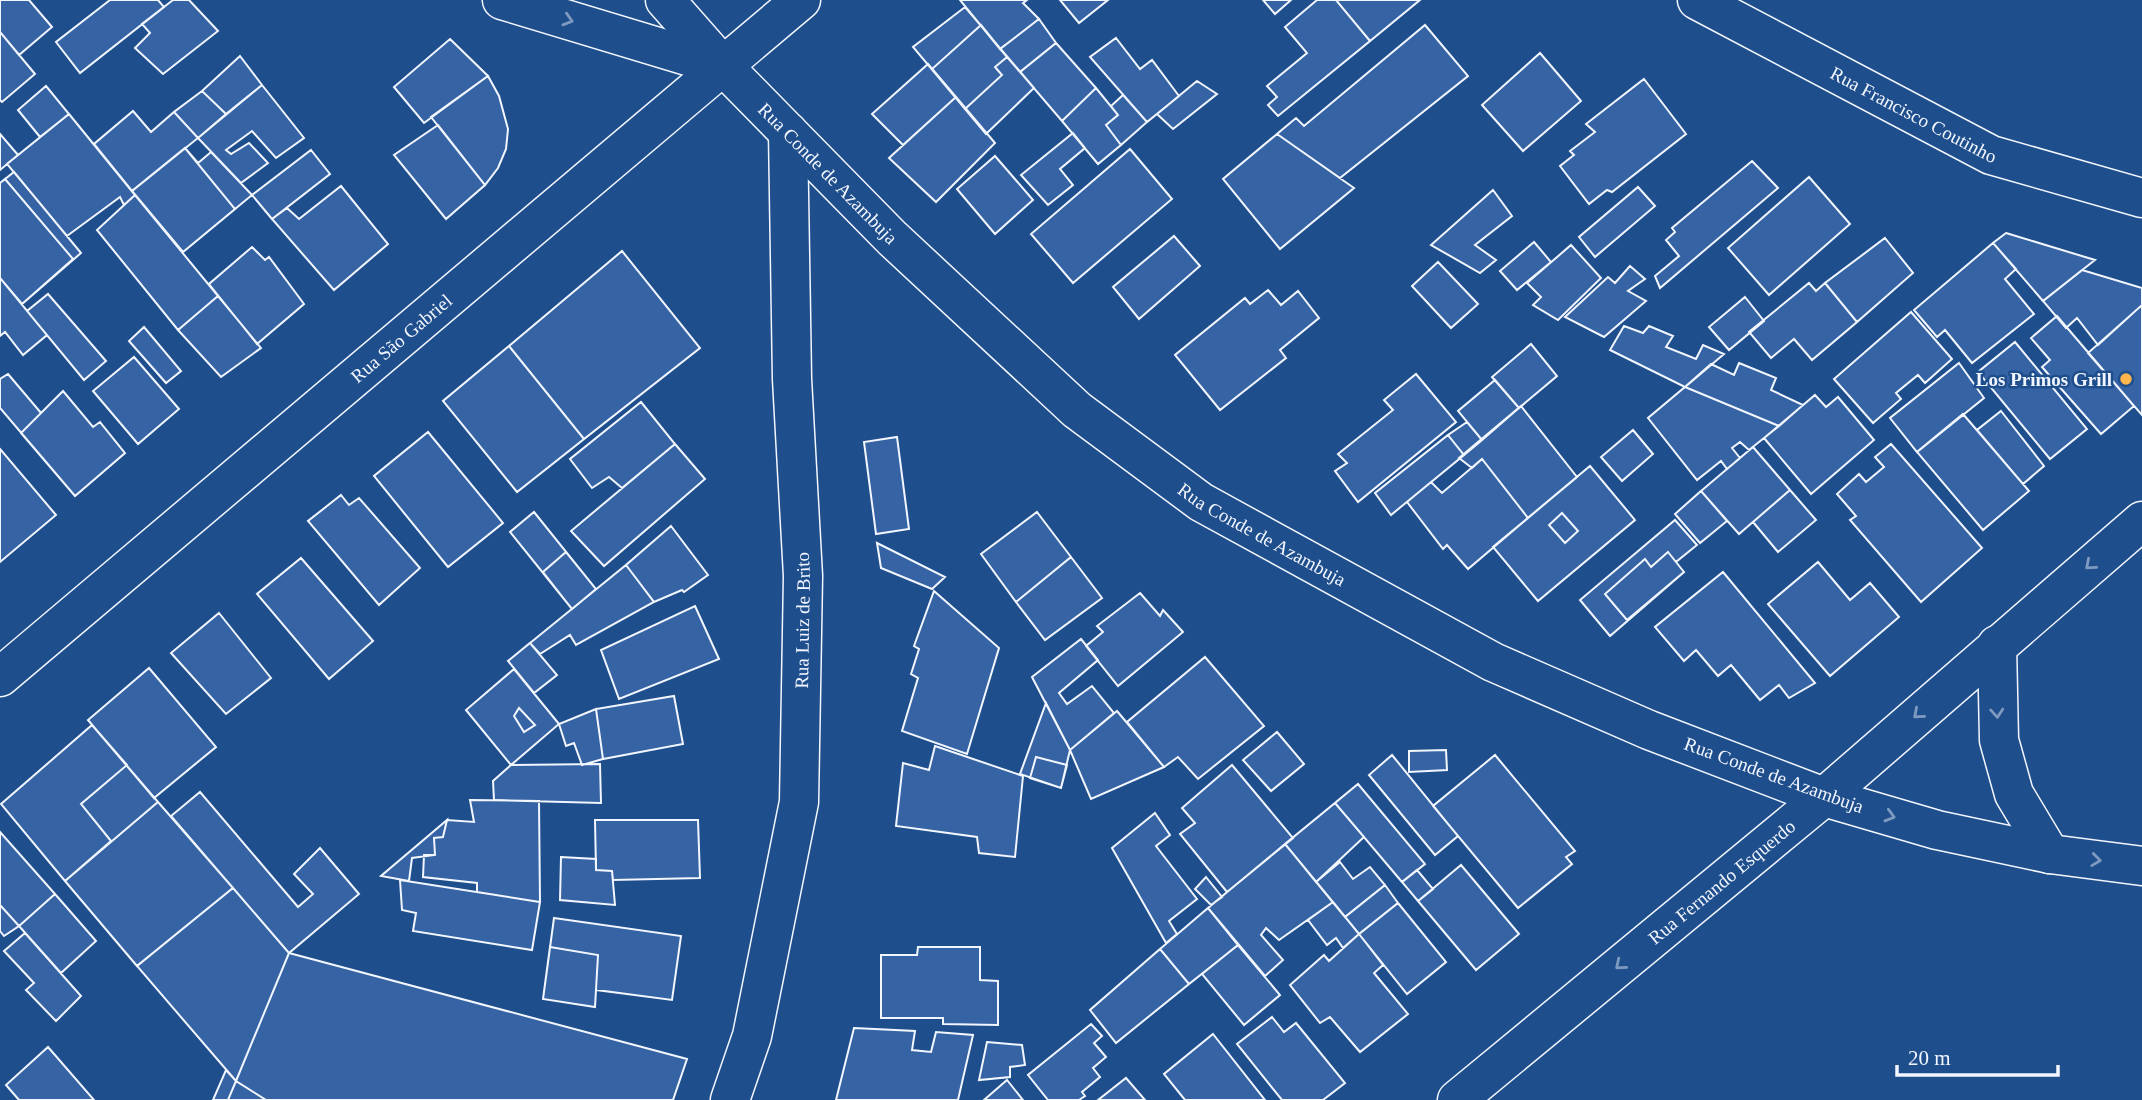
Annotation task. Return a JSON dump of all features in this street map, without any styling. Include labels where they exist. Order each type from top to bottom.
[{"type":"street","name":"Rua Conde de Azambuja","points":[[502,0],[724,67],[892,238],[1077,410],[1201,502],[1493,662],[1649,730],[1824,797],[1937,830],[2050,854],[2142,866]]},
{"type":"street","points":[[665,0],[724,67]]},
{"type":"street","name":"Rua São Gabriel","points":[[0,677],[801,0]]},
{"type":"street","name":"Rua Francisco Coutinho","points":[[1697,0],[1990,155],[2142,198]]},
{"type":"street","name":"Rua Luiz de Brito","points":[[730,1100],[752,1036],[799,802],[803,576],[792,379],[788,132]]},
{"type":"street","name":"Rua Fernando Esquerdo","points":[[1457,1100],[1824,797],[2142,521]]},
{"type":"street","points":[[1997,645],[1999,740],[2014,794],[2050,854]]},
{"type":"building","points":[[0,0],[29,0],[52,27],[19,55],[0,32]]},
{"type":"building","points":[[110,0],[158,0],[164,7],[80,73],[56,42]]},
{"type":"building","points":[[173,0],[189,0],[218,31],[163,74],[135,48],[150,33],[142,24]]},
{"type":"building","points":[[960,0],[1027,0],[1023,3],[1039,19],[1000,49]]},
{"type":"building","points":[[1060,0],[1108,0],[1079,23]]},
{"type":"building","points":[[1263,0],[1291,0],[1275,14]]},
{"type":"building","points":[[1263,0],[1291,0],[1275,14]]},
{"type":"building","points":[[1317,0],[1336,0],[1370,41],[1278,116],[1268,105],[1277,97],[1267,86],[1307,53],[1285,27]]},
{"type":"building","points":[[1336,0],[1420,0],[1370,41]]},
{"type":"building","points":[[965,7],[1034,88],[986,134],[913,47]]},
{"type":"building","points":[[1039,19],[1056,43],[1020,72],[1000,49]]},
{"type":"building","points":[[981,25],[1007,57],[995,67],[1002,75],[965,109],[932,69]]},
{"type":"building","points":[[1425,25],[1468,76],[1340,178],[1277,134],[1296,118],[1304,126]]},
{"type":"building","points":[[0,32],[35,74],[2,102],[0,100]]},
{"type":"building","points":[[1116,38],[1140,69],[1152,60],[1179,96],[1147,122],[1090,57]]},
{"type":"building","points":[[450,39],[488,76],[424,123],[394,87]]},
{"type":"building","points":[[1056,43],[1096,88],[1062,121],[1020,72]]},
{"type":"building","points":[[1540,53],[1581,101],[1523,151],[1482,105]]},
{"type":"building","points":[[240,56],[262,85],[226,114],[202,91]]},
{"type":"building","points":[[928,64],[956,97],[903,145],[872,114]]},
{"type":"building","points":[[488,76],[499,96],[508,129],[506,149],[498,168],[485,185],[431,117]]},
{"type":"building","points":[[1644,79],[1686,134],[1612,192],[1607,190],[1589,204],[1560,166],[1574,155],[1570,151],[1595,132],[1586,124]]},
{"type":"building","points":[[1197,81],[1217,94],[1173,129],[1157,114]]},
{"type":"building","points":[[262,85],[304,138],[276,158],[252,131],[226,150],[231,154],[249,143],[268,163],[241,183],[198,138]]},
{"type":"building","points":[[46,86],[69,114],[40,137],[18,110]]},
{"type":"building","points":[[1096,88],[1118,115],[1106,125],[1121,145],[1098,164],[1062,121]]},
{"type":"building","points":[[202,91],[226,114],[198,138],[174,112]]},
{"type":"building","points":[[1123,95],[1147,122],[1121,145],[1106,125],[1118,115],[1111,106]]},
{"type":"building","points":[[956,97],[995,143],[936,202],[889,158]]},
{"type":"building","points":[[133,111],[151,132],[174,112],[198,138],[132,191],[94,144]]},
{"type":"building","points":[[69,114],[135,195],[124,205],[120,197],[67,236],[7,164]]},
{"type":"building","points":[[438,125],[485,185],[446,219],[394,155]]},
{"type":"building","points":[[1073,133],[1085,148],[1060,169],[1073,185],[1048,205],[1021,175]]},
{"type":"building","points":[[0,134],[18,155],[0,170]]},
{"type":"building","points":[[1277,134],[1354,188],[1280,249],[1223,179]]},
{"type":"building","points":[[185,148],[198,163],[211,152],[252,195],[183,252],[132,191]]},
{"type":"building","points":[[185,148],[235,209],[183,252],[132,191]]},
{"type":"building","points":[[1130,149],[1172,199],[1073,283],[1031,234]]},
{"type":"building","points":[[311,150],[330,174],[272,219],[252,195]]},
{"type":"building","points":[[995,156],[1033,200],[995,234],[957,189]]},
{"type":"building","points":[[1752,161],[1778,188],[1660,288],[1655,276],[1679,256],[1666,240],[1675,232],[1672,228]]},
{"type":"building","points":[[14,172],[81,253],[22,304],[0,278],[0,183]]},
{"type":"building","points":[[1809,177],[1850,224],[1769,295],[1728,248]]},
{"type":"building","points":[[5,179],[73,259],[22,304],[0,278],[0,183]]},
{"type":"building","points":[[341,186],[388,244],[334,290],[272,219],[287,208],[299,219]]},
{"type":"building","points":[[1638,187],[1655,206],[1595,257],[1579,237]]},
{"type":"building","points":[[1493,190],[1512,216],[1475,245],[1496,260],[1480,273],[1431,245]]},
{"type":"building","points":[[135,195],[218,296],[178,330],[97,230]]},
{"type":"building","points":[[2006,233],[2095,260],[2043,301],[1993,243]]},
{"type":"building","points":[[1174,236],[1200,266],[1139,319],[1113,287]]},
{"type":"building","points":[[1885,238],[1913,273],[1857,322],[1825,283]]},
{"type":"building","points":[[1534,242],[1551,262],[1517,290],[1500,271]]},
{"type":"building","points":[[1993,243],[2016,269],[2005,279],[2034,314],[1972,363],[1945,330],[1937,337],[1914,310]]},
{"type":"building","points":[[1571,245],[1601,278],[1558,320],[1533,305],[1541,297],[1527,283]]},
{"type":"building","points":[[252,247],[265,260],[269,257],[304,304],[257,344],[209,284]]},
{"type":"building","points":[[622,251],[700,348],[584,439],[509,346]]},
{"type":"building","points":[[1438,262],[1478,304],[1451,328],[1412,286]]},
{"type":"building","points":[[1630,266],[1645,279],[1628,291],[1646,301],[1604,337],[1565,317],[1608,277],[1615,283]]},
{"type":"building","points":[[2082,270],[2142,288],[2142,305],[2098,345],[2077,318],[2066,328],[2043,301]]},
{"type":"building","points":[[0,278],[47,335],[23,355],[5,332],[0,336]]},
{"type":"building","points":[[1809,283],[1816,291],[1825,283],[1857,322],[1812,360],[1794,339],[1771,358],[1749,332]]},
{"type":"building","points":[[1268,290],[1281,305],[1298,291],[1319,318],[1280,350],[1286,358],[1220,410],[1175,355],[1245,298],[1250,304]]},
{"type":"building","points":[[48,294],[106,361],[84,380],[27,311]]},
{"type":"building","points":[[218,296],[261,348],[221,377],[178,330]]},
{"type":"building","points":[[1745,297],[1764,321],[1729,350],[1709,327]]},
{"type":"building","name":"Los Primos Grill","points":[[2142,305],[2142,415],[2088,353]]},
{"type":"building","points":[[1911,312],[1952,359],[1925,383],[1918,375],[1896,393],[1901,399],[1873,423],[1834,379]]},
{"type":"building","points":[[2057,316],[2134,406],[2101,434],[2042,367],[2050,360],[2031,338]]},
{"type":"building","points":[[1624,326],[1643,333],[1649,326],[1673,336],[1666,347],[1696,359],[1703,345],[1724,354],[1685,387],[1610,350]]},
{"type":"building","points":[[144,327],[181,371],[166,383],[129,341]]},
{"type":"building","points":[[2015,342],[2087,429],[2050,459],[1978,372]]},
{"type":"building","points":[[1531,344],[1557,376],[1519,408],[1492,377]]},
{"type":"building","points":[[509,346],[584,439],[517,492],[443,401]]},
{"type":"building","points":[[134,357],[179,409],[138,444],[93,391]]},
{"type":"building","points":[[1739,363],[1776,378],[1771,390],[1803,405],[1779,426],[1685,387],[1711,364],[1734,375]]},
{"type":"building","points":[[1959,363],[1984,398],[1917,452],[1890,418]]},
{"type":"building","points":[[8,374],[41,413],[63,391],[93,427],[100,422],[125,453],[75,496],[0,408],[0,379]]},
{"type":"building","points":[[1416,374],[1456,422],[1358,502],[1335,471],[1347,463],[1338,454],[1393,410],[1384,400]]},
{"type":"building","points":[[1495,380],[1519,408],[1482,440],[1458,411]]},
{"type":"building","points":[[1685,387],[1779,426],[1749,450],[1740,442],[1732,448],[1740,458],[1727,469],[1721,461],[1697,480],[1648,418]]},
{"type":"building","points":[[63,391],[93,427],[100,422],[125,453],[75,496],[21,433]]},
{"type":"building","points":[[1815,395],[1826,407],[1838,397],[1874,440],[1811,494],[1764,438]]},
{"type":"building","points":[[641,402],[675,444],[622,488],[609,477],[592,488],[570,459]]},
{"type":"building","points":[[1521,406],[1577,477],[1528,518],[1482,459],[1472,468],[1459,458]]},
{"type":"building","points":[[2001,411],[2044,466],[2023,484],[1977,430]]},
{"type":"building","points":[[1963,414],[2029,491],[1983,530],[1917,452]]},
{"type":"building","points":[[1467,422],[1482,440],[1464,455],[1448,435]]},
{"type":"building","points":[[1633,430],[1653,454],[1622,481],[1601,457]]},
{"type":"building","points":[[428,432],[503,523],[448,567],[374,476]]},
{"type":"building","points":[[1448,435],[1464,455],[1391,515],[1375,493]]},
{"type":"building","points":[[897,437],[909,529],[876,534],[864,442]]},
{"type":"building","points":[[675,444],[705,479],[604,566],[571,531]]},
{"type":"building","points":[[1891,444],[1982,548],[1921,602],[1850,520],[1856,516],[1837,494],[1859,474],[1866,482],[1884,467],[1875,457]]},
{"type":"building","points":[[1753,447],[1790,490],[1739,534],[1701,491]]},
{"type":"building","points":[[0,449],[56,515],[0,562]]},
{"type":"building","points":[[1482,459],[1528,518],[1468,569],[1447,545],[1443,549],[1407,502],[1431,482],[1442,493]]},
{"type":"building","points":[[1590,466],[1635,520],[1538,601],[1493,547]]},
{"type":"building","points":[[1790,490],[1816,520],[1778,552],[1753,522]]},
{"type":"building","points":[[1701,491],[1727,521],[1700,543],[1675,514]]},
{"type":"building","points":[[341,495],[349,505],[359,498],[420,568],[379,605],[308,521]]},
{"type":"building","points":[[534,512],[596,589],[572,609],[510,532]]},
{"type":"building","points":[[1037,512],[1071,557],[1016,602],[981,554]]},
{"type":"building","points":[[1562,513],[1578,531],[1565,543],[1549,525]]},
{"type":"building","points":[[1675,520],[1697,545],[1676,562],[1684,572],[1610,636],[1580,600]]},
{"type":"building","points":[[671,526],[708,575],[684,592],[682,590],[654,602],[626,565]]},
{"type":"building","points":[[877,543],[945,577],[932,589],[881,568]]},
{"type":"building","points":[[566,552],[596,589],[572,609],[543,572]]},
{"type":"building","points":[[1668,552],[1684,572],[1627,620],[1605,594],[1645,559],[1651,567]]},
{"type":"building","points":[[1071,557],[1102,598],[1045,640],[1016,602]]},
{"type":"building","points":[[301,558],[373,641],[329,679],[257,594]]},
{"type":"building","points":[[1818,562],[1850,600],[1870,583],[1899,617],[1830,676],[1768,604]]},
{"type":"building","points":[[626,565],[654,602],[576,645],[570,635],[540,654],[530,643]]},
{"type":"building","points":[[1723,572],[1815,683],[1789,698],[1779,685],[1760,700],[1731,665],[1718,676],[1696,650],[1684,661],[1655,627]]},
{"type":"building","points":[[934,591],[999,648],[967,754],[902,731],[918,678],[911,674],[919,649],[914,646]]},
{"type":"building","points":[[1140,593],[1160,616],[1163,610],[1183,632],[1118,686],[1086,646],[1103,632],[1097,626]]},
{"type":"building","points":[[695,606],[719,659],[619,699],[601,650]]},
{"type":"building","points":[[219,613],[271,678],[226,714],[171,653]]},
{"type":"building","points":[[1081,639],[1098,660],[1059,693],[1067,704],[1092,686],[1114,713],[1070,750],[1032,677]]},
{"type":"building","points":[[530,643],[557,675],[534,693],[508,661]]},
{"type":"building","points":[[1205,657],[1264,726],[1198,779],[1178,757],[1164,767],[1127,722]]},
{"type":"building","points":[[149,668],[216,747],[154,798],[88,720]]},
{"type":"building","points":[[514,669],[559,724],[511,765],[466,710]]},
{"type":"building","points":[[674,696],[683,744],[603,759],[596,709]]},
{"type":"building","points":[[1046,703],[1070,750],[1061,788],[1020,774]]},
{"type":"building","points":[[519,708],[535,725],[524,732],[514,716]]},
{"type":"building","points":[[596,709],[603,759],[582,765],[574,743],[566,746],[559,724]]},
{"type":"building","points":[[1117,711],[1164,767],[1091,799],[1070,750]]},
{"type":"building","points":[[92,725],[158,802],[65,881],[1,804]]},
{"type":"building","points":[[92,725],[127,765],[81,804],[111,841],[65,881],[1,804]]},
{"type":"building","points":[[1277,732],[1304,764],[1271,791],[1243,760]]},
{"type":"building","points":[[935,746],[1023,776],[1015,857],[979,853],[977,837],[896,826],[903,763],[929,770]]},
{"type":"building","points":[[1446,750],[1447,770],[1409,772],[1409,751]]},
{"type":"building","points":[[1392,755],[1458,836],[1435,855],[1369,775]]},
{"type":"building","points":[[1495,755],[1575,851],[1566,857],[1572,864],[1518,908],[1433,806]]},
{"type":"building","points":[[1036,757],[1067,765],[1061,788],[1030,778]]},
{"type":"building","points":[[600,764],[601,803],[494,800],[493,781],[511,765]]},
{"type":"building","points":[[1232,765],[1293,838],[1227,892],[1180,834],[1195,823],[1182,808]]},
{"type":"building","points":[[1358,784],[1425,864],[1402,882],[1335,803]]},
{"type":"building","points":[[200,792],[298,907],[313,894],[294,874],[320,848],[359,894],[289,953],[171,816]]},
{"type":"building","points":[[470,800],[539,801],[540,902],[477,892],[477,883],[423,877],[424,855],[435,855],[434,838],[443,837],[447,820],[474,822]]},
{"type":"building","points":[[158,802],[233,888],[137,966],[65,881]]},
{"type":"building","points":[[1335,803],[1364,837],[1316,882],[1285,844]]},
{"type":"building","points":[[1155,813],[1170,835],[1156,846],[1197,899],[1169,921],[1177,934],[1166,943],[1112,848]]},
{"type":"building","points":[[447,820],[443,837],[434,838],[435,855],[412,858],[409,881],[381,876]]},
{"type":"building","points":[[595,820],[698,820],[700,878],[613,880],[612,871],[596,870]]},
{"type":"building","points":[[0,832],[55,894],[19,926],[0,905]]},
{"type":"building","points":[[1285,844],[1333,902],[1279,940],[1266,928],[1261,935],[1283,960],[1265,976],[1208,908]]},
{"type":"building","points":[[561,857],[596,859],[596,870],[612,871],[615,905],[560,900]]},
{"type":"building","points":[[1340,862],[1353,879],[1370,867],[1385,885],[1345,917],[1316,882]]},
{"type":"building","points":[[1461,865],[1519,934],[1476,970],[1418,901]]},
{"type":"building","points":[[1417,870],[1433,889],[1418,901],[1402,882]]},
{"type":"building","points":[[1206,877],[1222,897],[1211,905],[1195,889]]},
{"type":"building","points":[[400,880],[540,902],[532,950],[413,931],[416,913],[402,910]]},
{"type":"building","points":[[1385,885],[1398,903],[1359,934],[1345,917]]},
{"type":"building","points":[[233,888],[289,953],[236,1081],[137,966]]},
{"type":"building","points":[[55,894],[96,941],[61,973],[19,926]]},
{"type":"building","points":[[1333,902],[1359,934],[1343,948],[1336,938],[1327,945],[1308,920]]},
{"type":"building","points":[[1398,903],[1446,962],[1407,994],[1359,934]]},
{"type":"building","points":[[0,905],[19,926],[4,936],[0,931]]},
{"type":"building","points":[[1208,908],[1238,945],[1189,984],[1160,949]]},
{"type":"building","points":[[554,918],[681,936],[672,1000],[596,990],[595,1007],[543,999]]},
{"type":"building","points":[[25,933],[81,996],[56,1021],[26,990],[34,983],[4,951]]},
{"type":"building","points":[[1359,934],[1383,965],[1374,973],[1408,1014],[1360,1052],[1330,1017],[1320,1023],[1290,985],[1324,955],[1329,961]]},
{"type":"building","points":[[1238,945],[1280,995],[1244,1025],[1202,974]]},
{"type":"building","points":[[550,947],[598,955],[595,1007],[543,999]]},
{"type":"building","points":[[918,947],[980,947],[980,980],[998,981],[998,1025],[943,1024],[943,1018],[881,1018],[881,955],[917,955]]},
{"type":"building","points":[[1160,949],[1189,984],[1116,1043],[1090,1010]]},
{"type":"building","points":[[289,953],[687,1059],[673,1100],[266,1100],[236,1081]]},
{"type":"building","points":[[1272,1017],[1284,1032],[1296,1023],[1345,1083],[1323,1100],[1282,1100],[1237,1044]]},
{"type":"building","points":[[1091,1024],[1102,1036],[1094,1043],[1106,1057],[1093,1068],[1100,1077],[1082,1092],[1085,1096],[1079,1100],[1048,1100],[1028,1075]]},
{"type":"building","points":[[854,1028],[915,1031],[912,1050],[931,1052],[936,1032],[973,1035],[958,1100],[836,1100]]},
{"type":"building","points":[[1213,1034],[1265,1100],[1185,1100],[1164,1074]]},
{"type":"building","points":[[987,1042],[1022,1045],[1025,1065],[1010,1067],[1010,1077],[979,1080]]},
{"type":"building","points":[[48,1047],[94,1100],[19,1100],[6,1085]]},
{"type":"building","points":[[226,1070],[236,1081],[228,1100],[213,1100]]},
{"type":"building","points":[[1126,1078],[1145,1100],[1098,1100]]},
{"type":"building","points":[[1007,1080],[1023,1100],[984,1100]]},
{"type":"building","points":[[236,1081],[266,1100],[228,1100]]},
{"type":"place","name":"Los Primos Grill","points":[[2126,379]]}]
